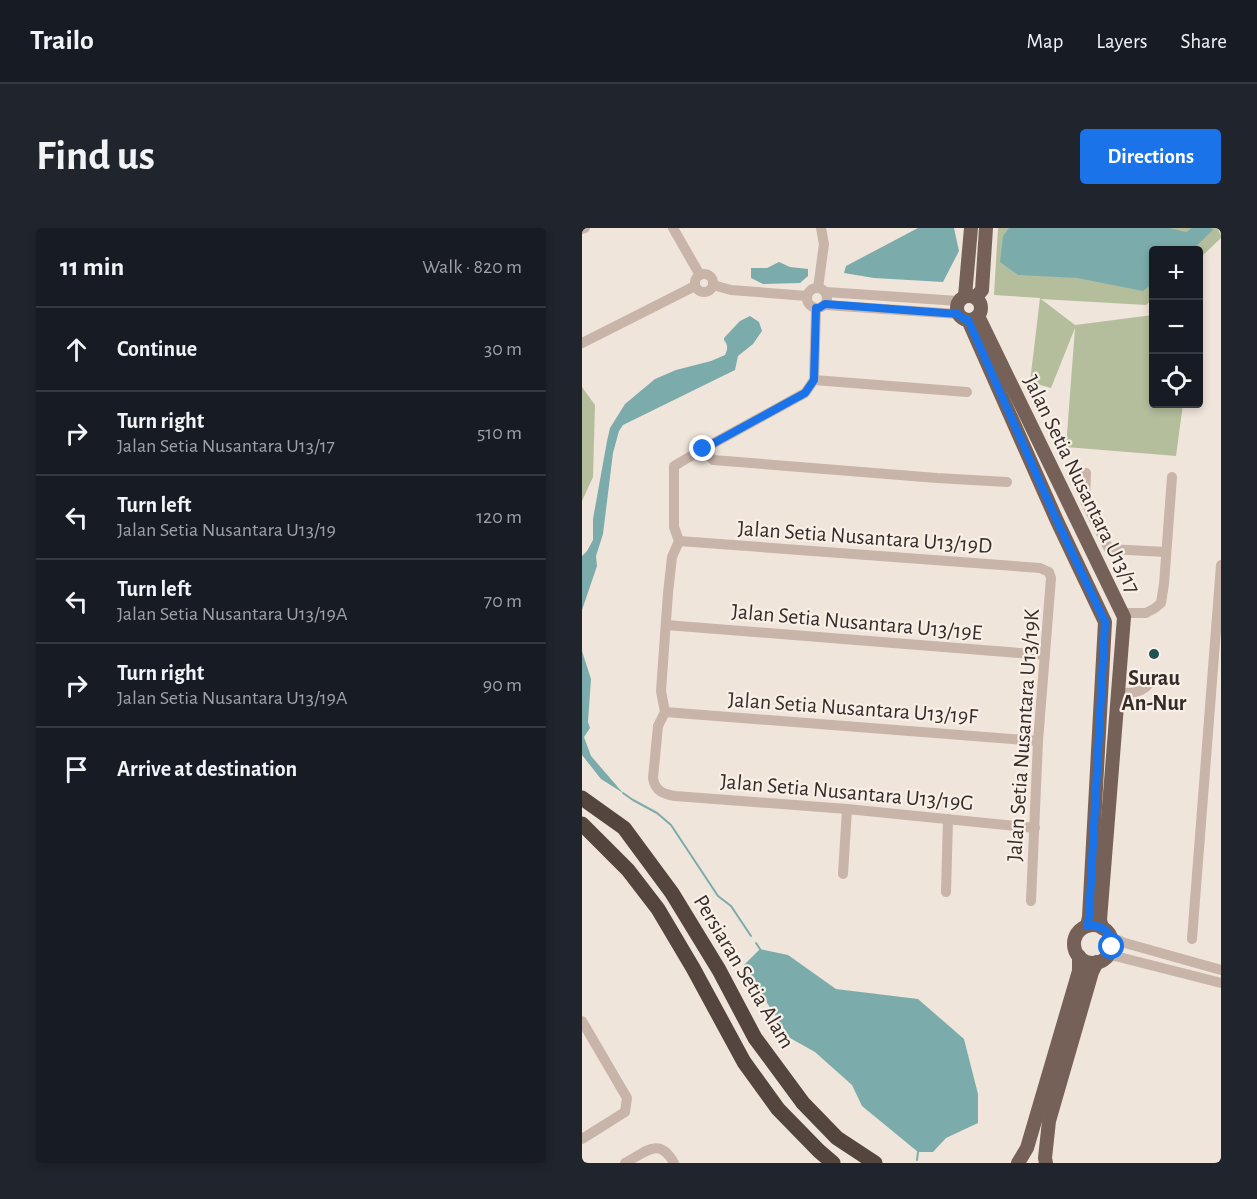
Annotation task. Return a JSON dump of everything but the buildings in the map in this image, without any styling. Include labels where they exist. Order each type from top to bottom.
[{"type":"highway","name":"Persiaran Setia Alam","points":[[582,798],[624,828],[672,893],[719,970],[755,1038],[803,1103],[837,1138],[874,1163]]},
{"type":"highway","name":"Persiaran Setia Alam","points":[[582,824],[628,870],[658,909],[744,1062],[778,1109],[833,1163]]},
{"type":"main road","name":"Jalan Setia Nusantara U13/17","points":[[971,228],[967,307],[1057,521],[1105,622],[1087,926]]},
{"type":"main road","points":[[967,307],[981,290],[986,228]]},
{"type":"main road","name":"Jalan Setia Nusantara U13/17","points":[[967,307],[1124,617],[1100,920],[1106,933]]},
{"type":"main road","points":[[1047,1163],[1045,1158],[1049,1121],[1092,972],[1112,947],[1106,933],[1097,926],[1087,926],[1077,934],[1076,951],[1087,962],[1102,959]]},
{"type":"main road","points":[[1018,1163],[1027,1148],[1079,971],[1079,956]]},
{"type":"street","points":[[673,228],[700,275]]},
{"type":"street","points":[[665,712],[662,691],[666,625],[672,557],[679,541],[674,527],[674,466],[805,393],[814,380],[821,306],[827,298],[822,290],[824,244],[821,228]]},
{"type":"street","points":[[700,275],[709,275],[713,285],[710,290],[698,291],[695,281],[700,275]]},
{"type":"street","points":[[713,285],[731,290],[807,296]]},
{"type":"street","points":[[582,343],[695,286]]},
{"type":"street","points":[[807,296],[810,291],[822,290],[967,307]]},
{"type":"street","points":[[807,296],[810,305],[821,306],[967,307]]},
{"type":"street","points":[[814,380],[967,392]]},
{"type":"street","points":[[703,449],[713,460],[915,477],[1007,482]]},
{"type":"street","points":[[1086,473],[1085,501],[1109,549],[1166,552]]},
{"type":"street","points":[[1122,613],[1146,613],[1161,603],[1172,477]]},
{"type":"street","name":"Jalan Setia Nusantara U13/19D","points":[[679,541],[1041,568],[1049,572]]},
{"type":"street","points":[[1192,939],[1221,565]]},
{"type":"street","name":"Jalan Setia Nusantara U13/19K","points":[[1031,901],[1038,741],[1051,578],[1049,572]]},
{"type":"street","name":"Jalan Setia Nusantara U13/19E","points":[[666,625],[1045,655]]},
{"type":"street","points":[[1118,693],[1136,693],[1149,684]]},
{"type":"street","name":"Jalan Setia Nusantara U13/19F","points":[[665,712],[1038,741]]},
{"type":"street","name":"Jalan Setia Nusantara U13/19G","points":[[665,712],[658,726],[653,778],[654,785],[665,794],[847,808],[1035,828]]},
{"type":"street","points":[[843,874],[847,808]]},
{"type":"street","points":[[946,892],[948,819]]},
{"type":"street","points":[[1106,933],[1125,943],[1221,970]]},
{"type":"street","points":[[1102,959],[1115,956],[1221,983]]},
{"type":"street","points":[[582,1021],[627,1098],[625,1112],[582,1139]]},
{"type":"street","points":[[625,1163],[651,1149],[661,1148],[669,1154],[674,1163]]},
{"type":"green space","points":[[998,228],[1217,228],[1221,238],[1203,255],[1203,246],[1149,246],[1149,302],[1146,305],[1041,299],[1075,325],[1149,316],[1149,408],[1182,408],[1176,456],[1066,447],[1075,328],[1051,388],[1030,382],[1040,298],[994,295]]},
{"type":"green space","points":[[582,387],[595,405],[593,477],[582,501]]},
{"type":"water","points":[[918,228],[954,228],[959,251],[943,282],[874,278],[844,273],[846,266]]},
{"type":"water","points":[[1009,228],[1169,228],[1186,232],[1192,228],[1211,228],[1213,230],[1196,246],[1149,246],[1149,286],[1143,291],[1077,278],[1018,275],[1000,262],[1003,236]]},
{"type":"water","points":[[779,262],[790,267],[808,269],[808,276],[800,283],[763,284],[751,278],[751,268],[767,268]]},
{"type":"water","points":[[750,316],[759,322],[762,331],[753,344],[738,356],[735,370],[623,425],[619,431],[613,453],[603,534],[596,556],[597,566],[582,610],[582,556],[593,540],[593,519],[610,428],[625,404],[655,379],[725,355],[727,347],[724,338],[740,321]]},
{"type":"water","points":[[582,651],[591,679],[588,722],[590,728],[584,737],[591,756],[623,793],[601,779],[582,755]]},
{"type":"water","points":[[760,949],[788,955],[836,989],[918,999],[964,1039],[978,1094],[978,1123],[946,1138],[933,1152],[918,1152],[862,1106],[852,1085],[815,1052],[790,1038],[743,966]]},
{"type":"waterway","points":[[623,793],[657,813],[671,825],[718,896],[731,906],[751,936]]},
{"type":"waterway","points":[[756,943],[760,949]]},
{"type":"waterway","points":[[917,1160],[918,1152]]},
{"type":"place","name":"Surau An-Nur","points":[[1154,654]]},
{"type":"route","points":[[703,449],[805,393],[814,380],[816,308],[825,304],[958,314],[968,320],[1057,521],[1105,622],[1087,926],[1097,926],[1106,930],[1111,938],[1112,947]]}]
